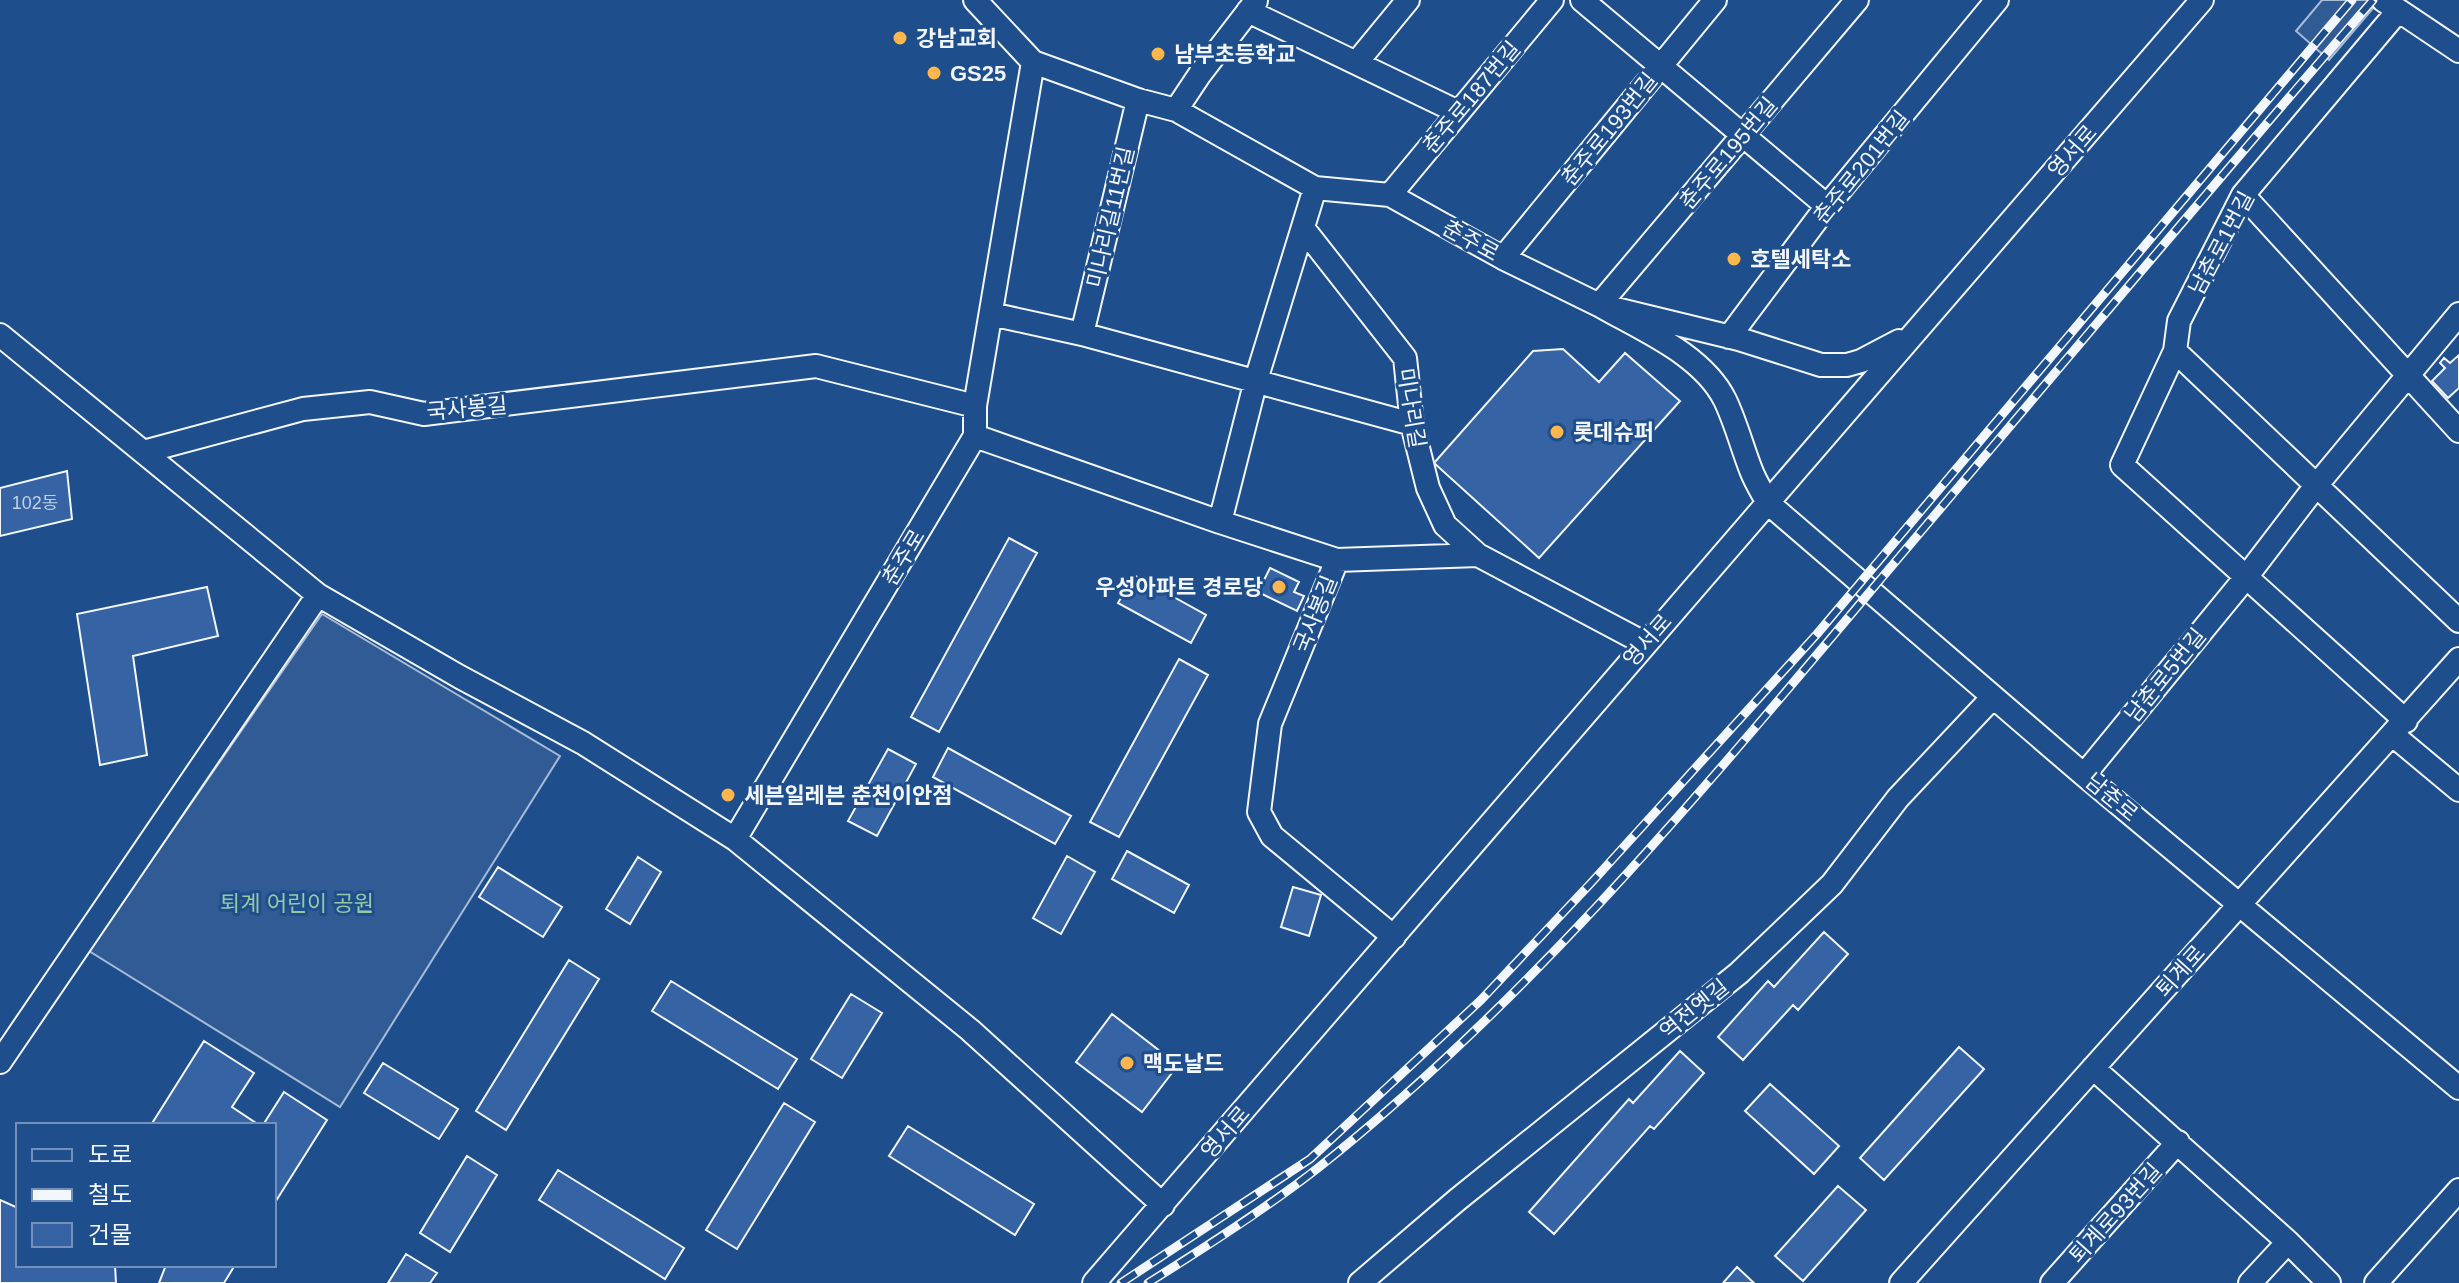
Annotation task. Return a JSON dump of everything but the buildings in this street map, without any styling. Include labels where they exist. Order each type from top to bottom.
[{"type":"street","name":"춘주로","points":[[975,0],[1033,62],[1138,100],[1176,110],[1315,188],[1390,195],[1503,258],[1599,305],[1729,337],[1821,365],[1836,366],[1861,361],[1881,353],[1917,329]]},
{"type":"street","points":[[1357,62],[1408,0]]},
{"type":"street","name":"춘주로187번길","points":[[1390,195],[1552,0]]},
{"type":"street","points":[[1582,0],[1827,206]]},
{"type":"street","name":"춘주로193번길","points":[[1503,258],[1715,0]]},
{"type":"street","name":"춘주로195번길","points":[[1599,305],[1857,0]]},
{"type":"street","name":"춘주로201번길","points":[[1729,337],[1827,206],[1997,0]]},
{"type":"street","name":"영서로","points":[[1094,1283],[2202,0]]},
{"type":"street","points":[[2390,5],[2459,51]]},
{"type":"street","name":"남춘로1번길","points":[[2247,576],[2122,465],[2175,351],[2179,321],[2243,195],[2390,5]]},
{"type":"street","points":[[1176,110],[1253,6],[1458,112]]},
{"type":"street","points":[[975,436],[975,406],[1033,62]]},
{"type":"street","name":"미나리길11번길","points":[[1082,334],[1138,100]]},
{"type":"street","points":[[1220,522],[1256,380],[1315,188]]},
{"type":"street","points":[[2243,195],[2459,431]]},
{"type":"street","name":"미나리길","points":[[1303,228],[1405,358],[1412,424],[1428,488],[1445,525],[1478,555],[1644,643]]},
{"type":"street","points":[[1599,305],[1667,344],[1710,378],[1724,398],[1751,472],[1768,503]]},
{"type":"street","points":[[991,314],[1082,334],[1412,424]]},
{"type":"street","name":"남춘로5번길","points":[[2084,775],[2247,576],[2315,487],[2459,314]]},
{"type":"street","points":[[0,335],[318,595],[583,743],[735,839],[970,1030],[1163,1205]]},
{"type":"street","points":[[2175,351],[2459,621]]},
{"type":"street","name":"국사봉길","points":[[143,452],[303,409],[370,402],[424,414],[816,366],[975,406]]},
{"type":"street","name":"춘주로","points":[[735,839],[975,436]]},
{"type":"street","name":"국사봉길","points":[[975,436],[1337,560],[1270,724],[1259,812],[1272,836],[1394,937]]},
{"type":"street","name":"남춘로","points":[[1768,503],[2084,775],[2459,1088]]},
{"type":"street","name":"미나리길","points":[[1337,560],[1478,555]]},
{"type":"street","points":[[2247,576],[2459,790]]},
{"type":"street","points":[[0,1062],[318,595]]},
{"type":"street","name":"퇴계로","points":[[1901,1283],[2459,659]]},
{"type":"street","name":"역전옛길","points":[[1360,1283],[1457,1200],[1739,973],[1832,884],[1898,798],[1993,697]]},
{"type":"street","name":"퇴계로93번길","points":[[2093,1068],[2288,1242],[2329,1283]]},
{"type":"street","name":"퇴계로93번길","points":[[2052,1283],[2178,1142]]},
{"type":"street","points":[[2376,1283],[2459,1190]]},
{"type":"street","points":[[2250,1283],[2288,1242]]},
{"type":"shaded area","points":[[2322,0],[2380,0],[2329,60],[2296,31]]},
{"type":"shaded area","name":"퇴계 어린이 공원","points":[[322,614],[560,756],[340,1107],[89,951]]},
{"type":"railway","points":[[1121,1283],[1310,1159],[1481,1000],[1817,634],[2352,0]]},
{"type":"railway","points":[[1148,1283],[1277,1199],[1318,1168],[1470,1035],[1541,965],[1611,891],[1744,740],[2373,0]]},
{"type":"place","name":"강남교회","points":[[900,38]]},
{"type":"place","name":"남부초등학교","points":[[1158,54]]},
{"type":"place","name":"GS25","points":[[934,73]]},
{"type":"place","name":"호텔세탁소","points":[[1734,259]]},
{"type":"place","name":"롯데슈퍼","points":[[1557,432]]},
{"type":"place","name":"우성아파트 경로당","points":[[1279,587]]},
{"type":"place","name":"세븐일레븐 춘천이안점","points":[[728,795]]},
{"type":"place","name":"맥도날드","points":[[1127,1063]]}]
